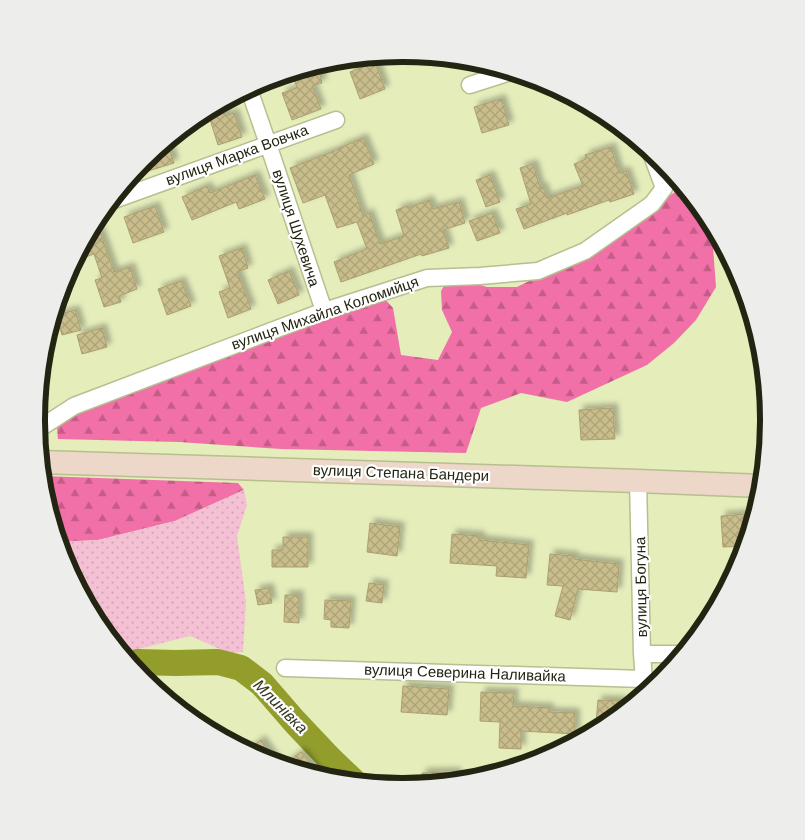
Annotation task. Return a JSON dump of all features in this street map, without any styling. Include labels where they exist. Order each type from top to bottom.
[{"type":"main road","name":"вулиця Степана Бандери","points":[[48,462],[754,486]]},
{"type":"street","points":[[470,85],[498,76]]},
{"type":"street","name":"вулиця Шухевича","points":[[251,96],[324,311]]},
{"type":"street","name":"вулиця Марка Вовчка","points":[[124,196],[336,120]]},
{"type":"street","name":"вулиця Михайла Коломийця","points":[[45,425],[74,406],[324,311],[426,278],[538,272],[585,251],[652,204],[664,188],[657,169]]},
{"type":"street","name":"вулиця Богуна","points":[[638,481],[644,684]]},
{"type":"street","points":[[642,654],[673,654]]},
{"type":"street","name":"вулиця Северина Наливайка","points":[[286,668],[641,686]]},
{"type":"green space","points":[[677,191],[700,221],[711,239],[716,287],[696,320],[674,343],[647,365],[567,402],[521,393],[481,408],[466,453],[281,449],[179,442],[58,439],[56,419],[382,296],[393,308],[401,355],[438,360],[452,332],[442,310],[441,291],[450,276],[487,287],[517,287],[580,256]]},
{"type":"green space","points":[[50,476],[238,483],[244,490],[175,521],[98,540],[66,542],[57,513]]},
{"type":"shaded area","points":[[244,490],[247,505],[237,536],[246,602],[243,652],[229,653],[190,636],[130,651],[105,619],[93,599],[66,542],[98,540],[175,521]]},
{"type":"building","points":[[376,63],[385,89],[360,99],[350,72]]},
{"type":"building","points":[[320,73],[322,83],[312,86],[321,109],[292,120],[282,93],[297,88],[294,79]]},
{"type":"building","points":[[501,99],[509,125],[482,133],[474,107]]},
{"type":"building","points":[[224,110],[225,116],[234,113],[242,137],[218,145],[210,119]]},
{"type":"building","points":[[363,138],[374,164],[349,175],[363,216],[369,213],[380,244],[404,236],[396,210],[407,206],[408,208],[429,200],[432,209],[459,202],[465,223],[443,230],[449,248],[422,256],[421,254],[341,282],[334,262],[367,249],[357,222],[337,228],[325,195],[303,203],[290,168]]},
{"type":"building","points":[[611,147],[619,173],[626,171],[634,194],[610,202],[609,200],[567,215],[567,213],[524,229],[516,209],[531,204],[520,168],[533,164],[540,188],[543,187],[547,198],[583,186],[574,164],[586,159],[585,155]]},
{"type":"building","points":[[169,149],[174,163],[145,172]]},
{"type":"building","points":[[255,175],[265,199],[239,209],[236,202],[192,220],[182,197],[207,186],[210,193]]},
{"type":"building","points":[[490,175],[500,202],[486,207],[476,180]]},
{"type":"building","points":[[155,206],[164,232],[133,243],[124,217]]},
{"type":"building","points":[[492,213],[500,233],[477,241],[469,221]]},
{"type":"building","points":[[100,232],[114,272],[130,267],[137,289],[119,296],[121,302],[104,307],[95,280],[102,278],[94,254],[84,257]]},
{"type":"building","points":[[242,248],[248,268],[237,272],[251,309],[228,318],[219,292],[230,288],[219,256]]},
{"type":"building","points":[[289,271],[299,295],[278,304],[268,280]]},
{"type":"building","points":[[181,281],[191,306],[167,315],[158,289]]},
{"type":"building","points":[[75,310],[81,330],[62,335],[58,323],[61,314]]},
{"type":"building","points":[[102,328],[107,347],[82,354],[77,335]]},
{"type":"building","points":[[613,408],[615,439],[581,440],[579,410]]},
{"type":"building","points":[[748,514],[737,546],[723,547],[721,516]]},
{"type":"building","points":[[370,523],[400,527],[397,556],[367,552]]},
{"type":"building","points":[[452,534],[480,536],[480,540],[529,545],[526,578],[496,576],[497,566],[450,563]]},
{"type":"building","points":[[283,537],[308,537],[308,567],[272,567],[272,550],[283,550]]},
{"type":"building","points":[[550,554],[574,556],[574,559],[619,564],[617,592],[578,589],[570,620],[555,616],[563,586],[547,585]]},
{"type":"building","points":[[369,583],[384,585],[382,603],[366,601]]},
{"type":"building","points":[[269,588],[272,603],[258,605],[255,590]]},
{"type":"building","points":[[285,595],[299,595],[299,623],[284,622]]},
{"type":"building","points":[[325,600],[351,601],[349,628],[331,627],[331,620],[324,619]]},
{"type":"building","points":[[403,686],[449,689],[447,715],[401,712]]},
{"type":"building","points":[[481,692],[514,693],[513,706],[549,708],[549,712],[575,713],[575,733],[521,731],[521,749],[499,748],[500,722],[480,721]]},
{"type":"building","points":[[598,700],[622,701],[620,704],[596,720]]},
{"type":"building","points":[[261,740],[269,751],[266,750],[254,745]]},
{"type":"building","points":[[301,752],[311,765],[310,765],[290,760]]},
{"type":"building","points":[[456,772],[456,773],[422,777],[422,773]]},
{"type":"waterway","name":"Млинівка","points":[[140,662],[218,662],[241,668],[262,684],[295,722],[344,772]]}]
